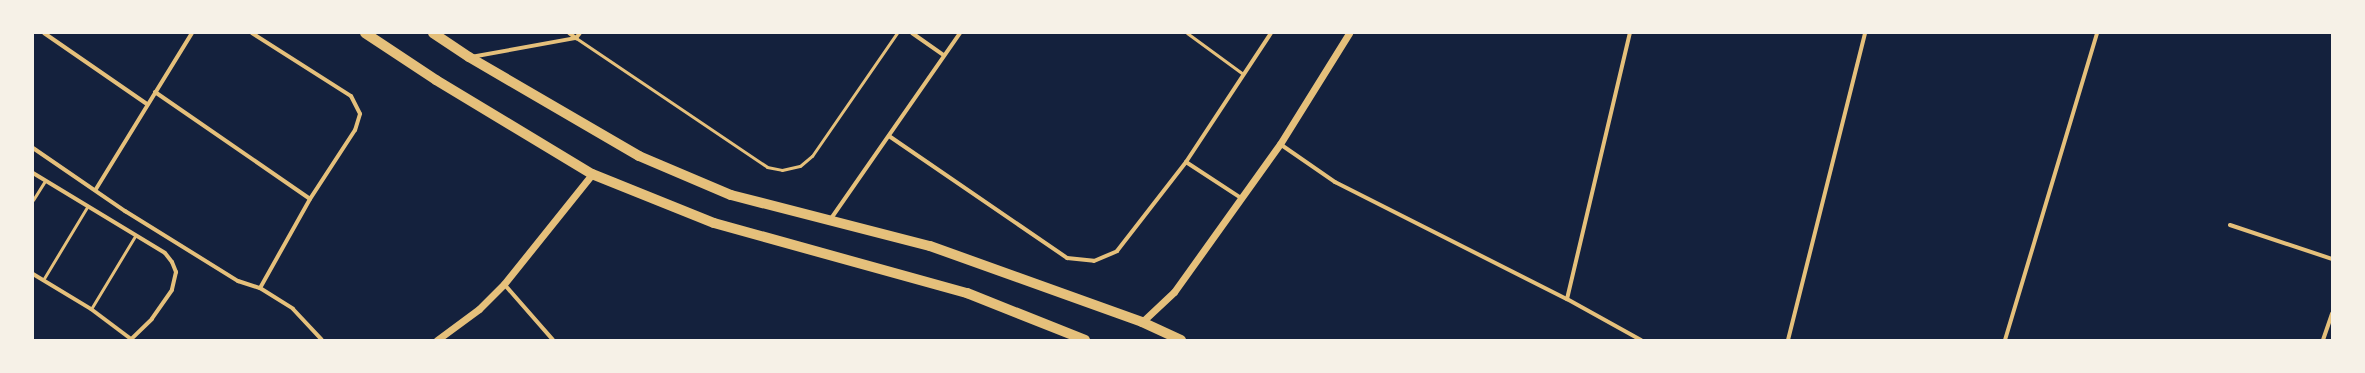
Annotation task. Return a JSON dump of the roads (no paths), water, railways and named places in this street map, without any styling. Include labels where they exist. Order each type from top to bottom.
[{"type":"main road","points":[[365,33],[436,80],[592,174],[714,223],[967,293],[1081,339]]},
{"type":"main road","points":[[433,33],[469,57],[639,156],[731,194],[930,246],[1142,322],[1181,340]]},
{"type":"street","points":[[44,33],[147,104]]},
{"type":"street","points":[[96,188],[192,33]]},
{"type":"street","points":[[252,33],[350,96],[360,114],[355,130],[310,200],[260,288]]},
{"type":"street","points":[[569,33],[576,38]]},
{"type":"street","points":[[469,57],[576,38],[580,33]]},
{"type":"street","points":[[912,33],[944,55]]},
{"type":"street","points":[[830,220],[960,33]]},
{"type":"street","points":[[888,136],[1067,258],[1080,261],[1094,260],[1117,251],[1186,162],[1271,33]]},
{"type":"street","points":[[1142,322],[1174,292],[1280,144],[1349,33]]},
{"type":"street","points":[[1567,300],[1630,33]]},
{"type":"street","points":[[1788,340],[1865,33]]},
{"type":"street","points":[[2005,340],[2097,33]]},
{"type":"street","points":[[155,92],[310,200]]},
{"type":"street","points":[[1280,144],[1335,182],[1567,300],[1641,340]]},
{"type":"street","points":[[33,148],[96,188],[125,211],[238,281],[260,288],[294,309],[322,340]]},
{"type":"street","points":[[1186,162],[1241,198]]},
{"type":"street","points":[[33,173],[165,253],[176,272],[172,290],[152,319],[130,340],[90,309],[33,274]]},
{"type":"street","points":[[437,340],[479,309],[504,284],[592,174]]},
{"type":"street","points":[[2230,225],[2332,258]]},
{"type":"street","points":[[504,284],[553,340]]},
{"type":"street","points":[[2323,340],[2332,314]]},
{"type":"lane","points":[[576,38],[767,167],[782,170],[800,166],[812,156],[897,33]]},
{"type":"lane","points":[[1187,33],[1243,74]]},
{"type":"lane","points":[[33,200],[45,181]]},
{"type":"lane","points":[[43,280],[87,207]]},
{"type":"lane","points":[[90,309],[135,236]]}]
